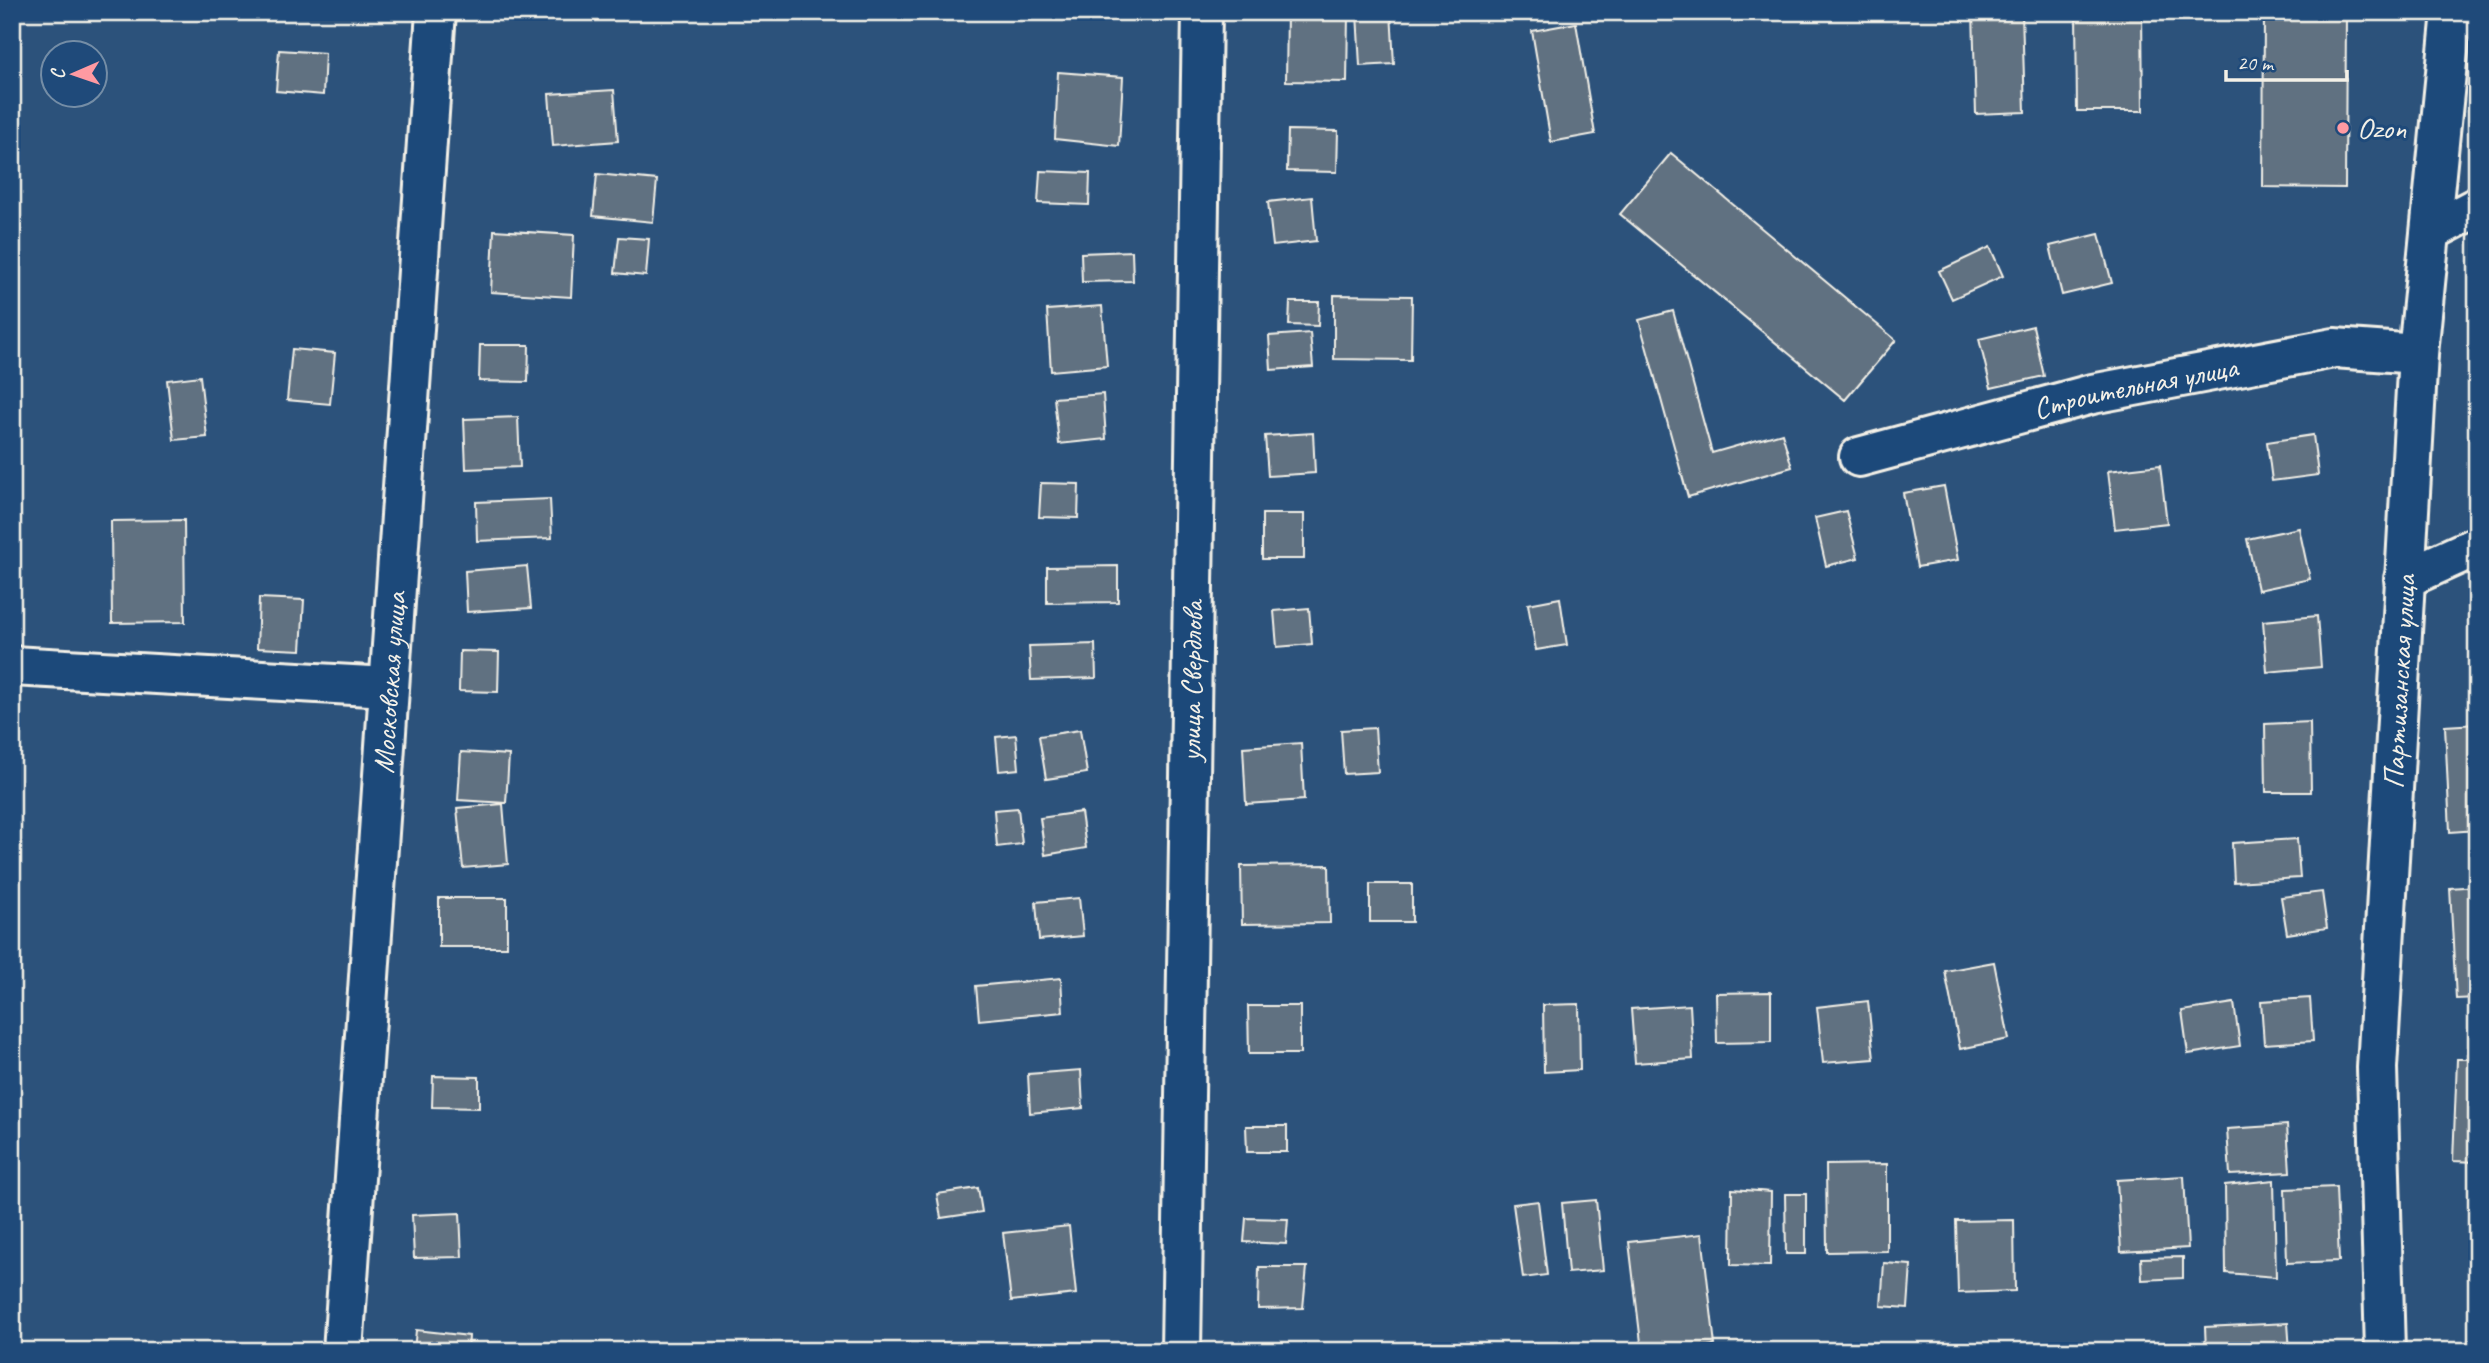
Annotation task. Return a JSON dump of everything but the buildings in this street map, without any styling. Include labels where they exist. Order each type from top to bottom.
[{"type":"street","name":"Московская улица","points":[[343,1351],[436,12]]},
{"type":"street","name":"улица Свердлова","points":[[1181,1351],[1202,12]]},
{"type":"street","name":"Партизанская улица","points":[[2385,1351],[2377,1068],[2418,354],[2452,12]]},
{"type":"street","points":[[2431,231],[2477,207]]},
{"type":"street","name":"Строительная улица","points":[[1859,457],[2092,394],[2334,348],[2418,354]]},
{"type":"street","points":[[2404,579],[2477,546]]},
{"type":"street","points":[[12,666],[388,687]]},
{"type":"place","name":"Ozon","points":[[2343,128]]}]
